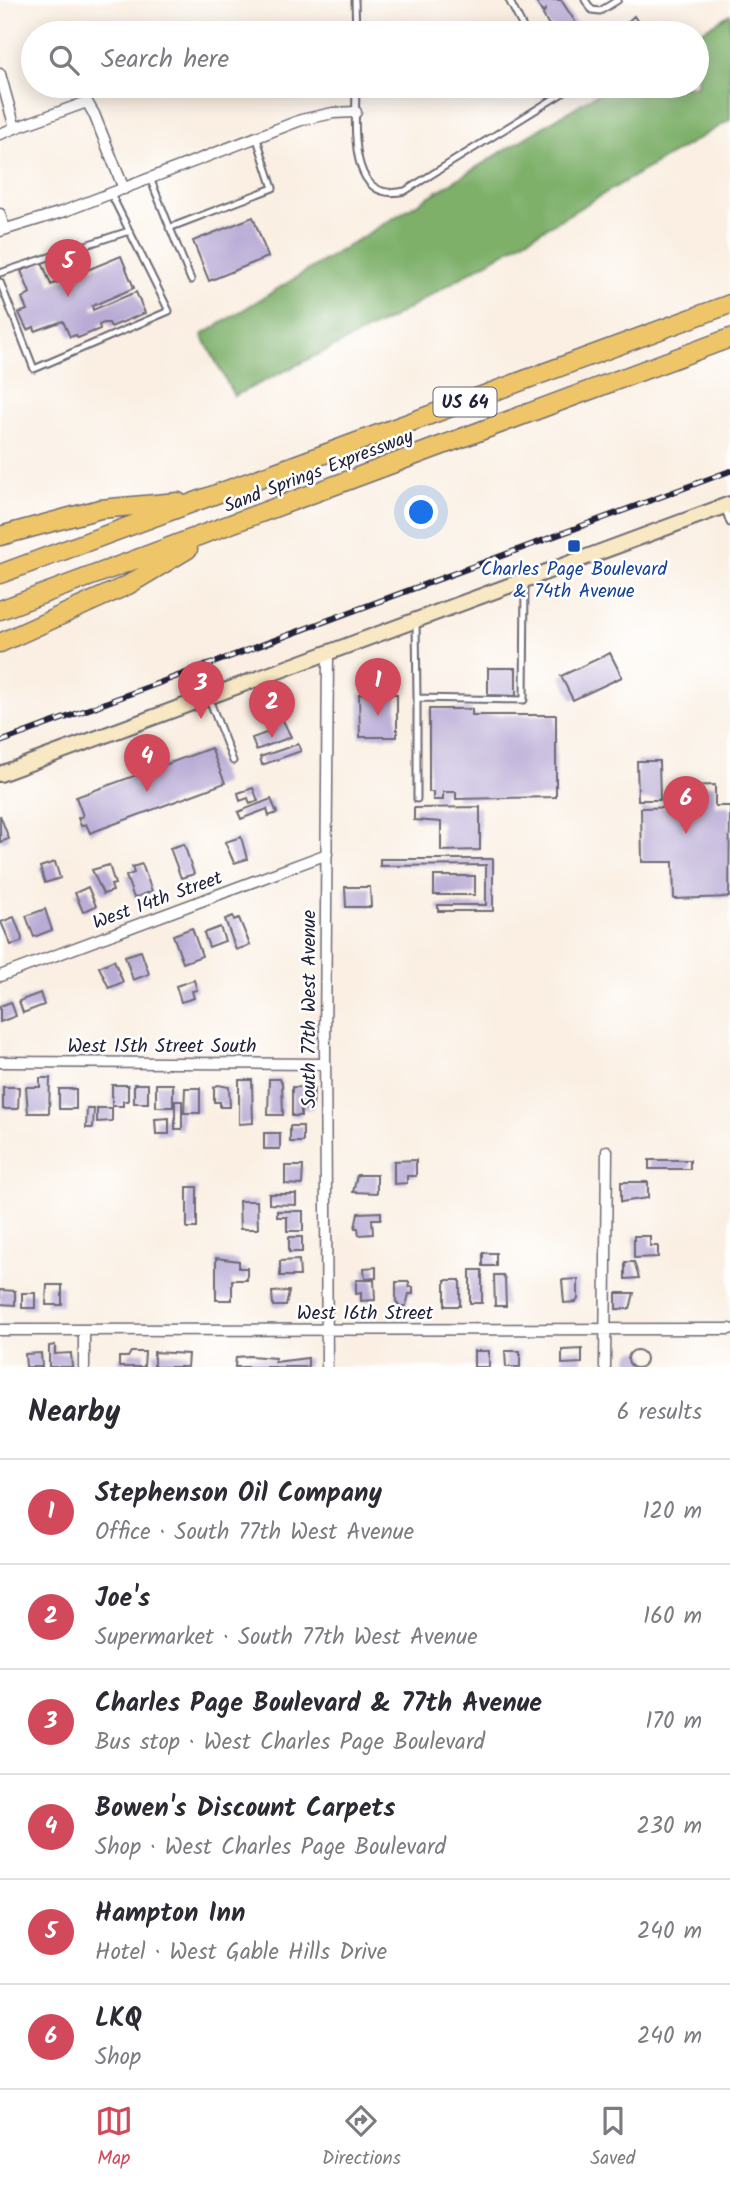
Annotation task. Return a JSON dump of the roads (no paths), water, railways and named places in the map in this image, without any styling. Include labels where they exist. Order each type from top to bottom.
[{"type":"highway","name":"Sand Springs Expressway","points":[[0,574],[730,304]]},
{"type":"highway","name":"Sand Springs Expressway","points":[[0,610],[730,338]]},
{"type":"highway","points":[[0,536],[100,509],[200,501]]},
{"type":"highway","points":[[0,643],[128,585],[221,528]]},
{"type":"main road","points":[[0,774],[727,505]]},
{"type":"street","points":[[0,74],[15,128]]},
{"type":"street","points":[[0,134],[86,102],[94,114],[124,189]]},
{"type":"street","points":[[0,214],[2,230],[111,194],[314,116],[356,112]]},
{"type":"street","name":"South 77th West Avenue","points":[[327,1367],[325,1063],[328,652]]},
{"type":"street","name":"West 14th Street","points":[[0,976],[327,854]]},
{"type":"street","name":"West 15th Street South","points":[[0,1062],[325,1063]]},
{"type":"street","points":[[605,1367],[607,1151]]},
{"type":"street","name":"West 16th Street","points":[[0,1329],[730,1329]]},
{"type":"street","points":[[84,1330],[84,1367]]},
{"type":"lane","points":[[355,0],[356,21]]},
{"type":"lane","points":[[509,0],[520,21]]},
{"type":"lane","points":[[585,0],[592,10],[600,11],[618,0]]},
{"type":"lane","points":[[356,98],[363,179],[379,192],[395,194],[405,191],[553,98]]},
{"type":"lane","points":[[169,228],[273,188],[257,139]]},
{"type":"lane","points":[[150,178],[191,280]]},
{"type":"lane","points":[[0,282],[34,369],[169,311],[111,194]]},
{"type":"lane","points":[[0,273],[129,231]]},
{"type":"lane","points":[[727,505],[730,523]]},
{"type":"lane","points":[[417,698],[524,700],[524,578]]},
{"type":"lane","points":[[416,620],[417,799]]},
{"type":"lane","points":[[208,696],[233,761]]},
{"type":"railway","points":[[0,742],[730,471]]},
{"type":"place","name":"Hampton Inn","points":[[68,297]]},
{"type":"place","name":"Charles Page Boulevard & 74th Avenue","points":[[574,546]]},
{"type":"place","name":"Stephenson Oil Company","points":[[378,716]]},
{"type":"place","name":"Charles Page Boulevard & 77th Avenue","points":[[201,719]]},
{"type":"place","name":"Joe's","points":[[272,738]]},
{"type":"place","name":"Bowen's Discount Carpets","points":[[147,792]]},
{"type":"place","name":"LKQ","points":[[686,834]]}]
